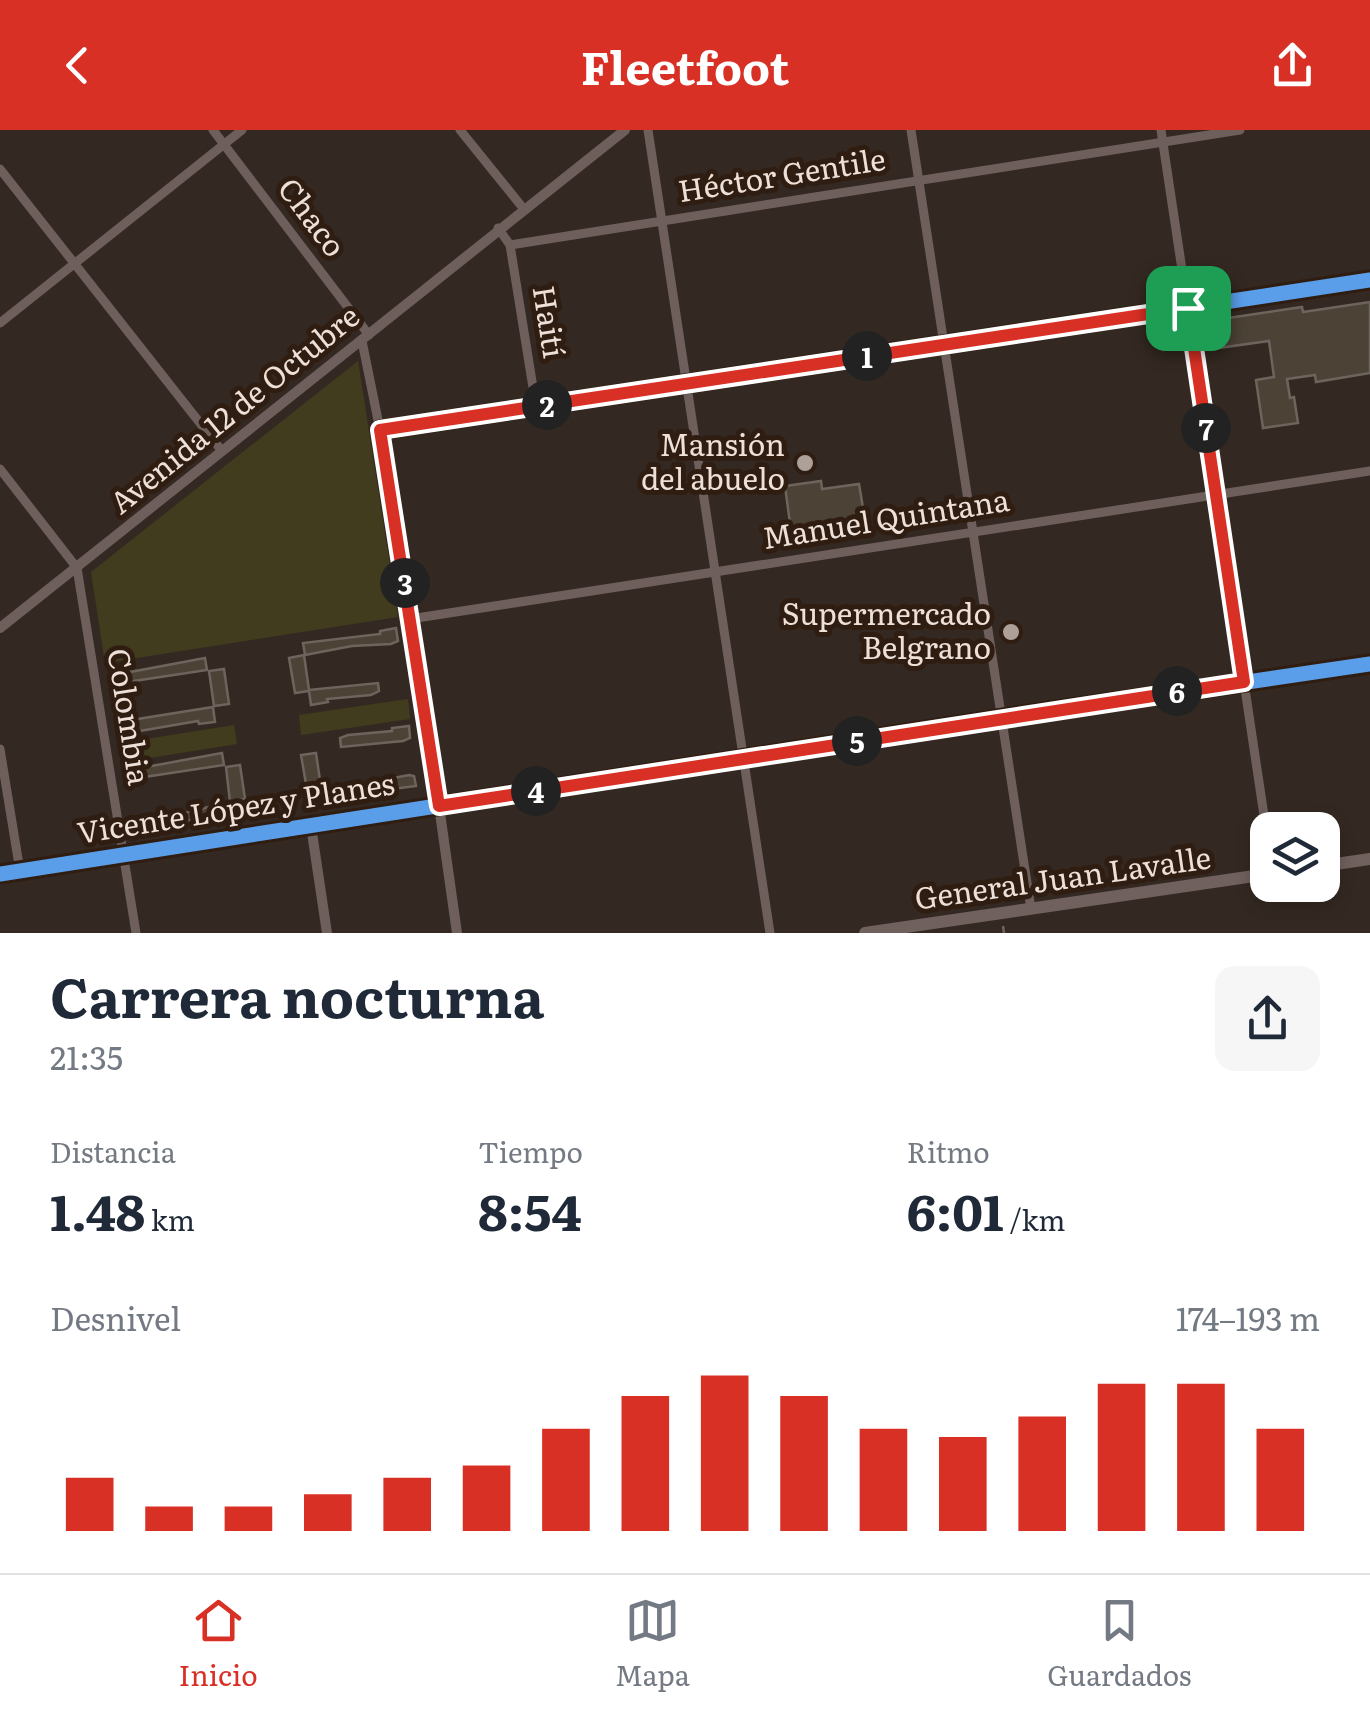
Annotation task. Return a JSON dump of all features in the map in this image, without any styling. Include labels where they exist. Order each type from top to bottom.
[{"type":"main road","points":[[1340,863],[1370,859]]},
{"type":"main road","name":"General Juan Lavalle","points":[[865,933],[1250,877]]},
{"type":"street","name":"Chaco","points":[[213,130],[365,338]]},
{"type":"street","points":[[0,323],[242,130]]},
{"type":"street","points":[[460,130],[523,208]]},
{"type":"street","name":"Avenida 12 de Octubre","points":[[0,628],[624,130]]},
{"type":"street","points":[[648,130],[770,933]]},
{"type":"street","points":[[911,130],[1032,908]]},
{"type":"street","points":[[1161,130],[1264,812]]},
{"type":"street","name":"Héctor Gentile","points":[[510,246],[1240,130]]},
{"type":"street","points":[[0,169],[222,451]]},
{"type":"street","points":[[498,228],[510,246]]},
{"type":"street","name":"Haití","points":[[510,246],[536,406]]},
{"type":"street","points":[[380,430],[1370,280]]},
{"type":"street","points":[[365,338],[456,933]]},
{"type":"street","points":[[0,469],[77,568]]},
{"type":"street","name":"Manuel Quintana","points":[[410,618],[1370,471]]},
{"type":"street","name":"Colombia","points":[[77,568],[136,933]]},
{"type":"street","name":"Vicente López y Planes","points":[[0,874],[1370,664]]},
{"type":"street","points":[[0,749],[20,871]]},
{"type":"street","points":[[311,826],[327,933]]},
{"type":"path","points":[[1003,926],[1004,933]]},
{"type":"shaded area","points":[[358,361],[398,617],[105,663],[91,572]]},
{"type":"shaded area","points":[[408,699],[410,719],[301,735],[299,715]]},
{"type":"shaded area","points":[[234,725],[237,744],[124,762],[121,743]]},
{"type":"building","points":[[1370,302],[1370,373],[1316,382],[1315,375],[1287,379],[1298,423],[1263,428],[1256,380],[1274,377],[1269,341],[1211,349],[1209,337],[1214,337],[1215,320]]},
{"type":"building","points":[[821,481],[822,489],[859,484],[865,520],[869,520],[872,534],[793,546],[785,486]]},
{"type":"building","points":[[396,628],[398,641],[391,644],[305,655],[303,643],[380,634]]},
{"type":"building","points":[[304,655],[309,690],[378,683],[379,691],[311,705],[309,691],[295,693],[289,658]]},
{"type":"building","points":[[205,658],[207,670],[114,684],[112,671],[130,672]]},
{"type":"building","points":[[224,669],[229,704],[214,706],[209,671]]},
{"type":"building","points":[[213,707],[215,722],[198,721],[122,734],[120,724],[125,721]]},
{"type":"building","points":[[409,726],[410,738],[403,741],[341,747],[340,738],[348,735]]},
{"type":"building","points":[[222,753],[224,765],[131,779],[129,767]]},
{"type":"building","points":[[316,753],[321,787],[409,775],[414,776],[416,786],[339,796],[340,799],[323,802],[321,788],[307,790],[301,755]]},
{"type":"building","points":[[240,765],[245,799],[230,802],[226,767]]},
{"type":"building","points":[[229,802],[232,817],[215,820],[214,816],[138,830],[137,820],[142,817],[184,813]]},
{"type":"cycle path","points":[[380,430],[1370,280]]},
{"type":"cycle path","points":[[0,874],[1370,664]]},
{"type":"place","name":"Mansión del abuelo","points":[[805,463]]},
{"type":"place","name":"Supermercado Belgrano","points":[[1011,632]]},
{"type":"route","points":[[1188,308],[1244,682],[439,806],[380,430],[1188,308]]}]
